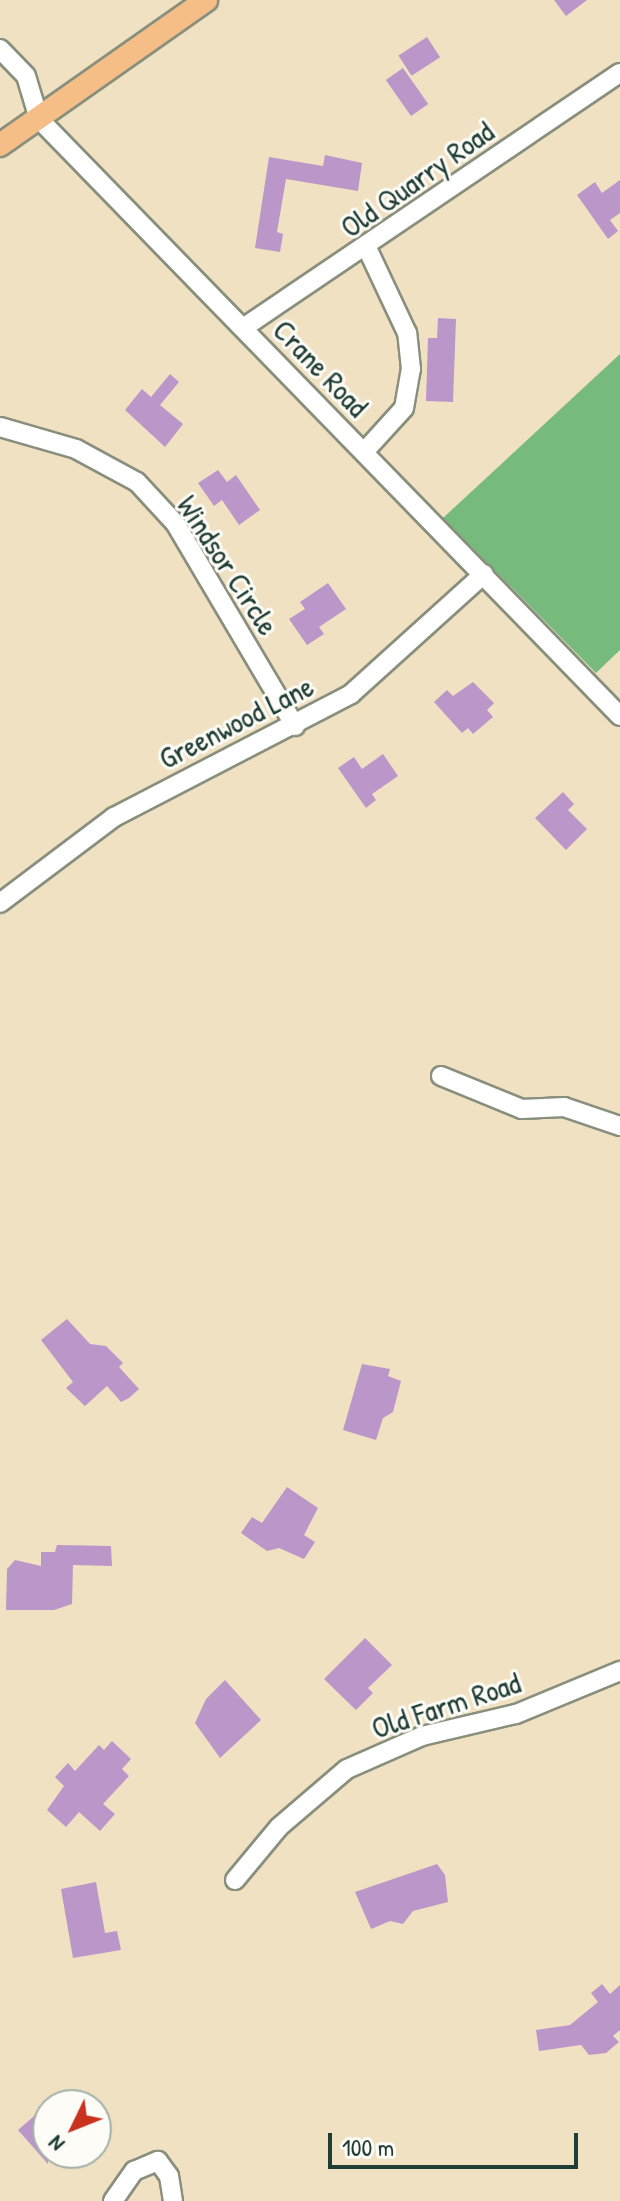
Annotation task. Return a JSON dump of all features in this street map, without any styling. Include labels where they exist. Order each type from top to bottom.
[{"type":"main road","points":[[0,145],[206,0]]},
{"type":"street","name":"Crane Road","points":[[0,49],[26,76],[39,119],[620,716]]},
{"type":"street","name":"Old Quarry Road","points":[[243,328],[367,248],[620,73]]},
{"type":"street","points":[[364,452],[404,408],[411,369],[407,333],[367,248]]},
{"type":"street","name":"Windsor Circle","points":[[0,427],[76,449],[137,482],[175,523],[295,726]]},
{"type":"street","name":"Greenwood Lane","points":[[0,903],[67,847],[114,817],[295,726],[351,694],[484,574]]},
{"type":"street","points":[[441,1076],[522,1109],[564,1107],[620,1126]]},
{"type":"street","name":"Old Farm Road","points":[[235,1880],[279,1827],[347,1769],[422,1736],[516,1714],[620,1671]]},
{"type":"street","points":[[113,2201],[134,2171],[158,2161],[169,2176],[173,2201]]},
{"type":"green space","points":[[620,354],[620,650],[596,673],[443,518]]},
{"type":"building","points":[[554,0],[587,0],[566,16]]},
{"type":"building","points":[[427,37],[440,57],[412,76],[398,56]]},
{"type":"building","points":[[403,68],[428,104],[411,116],[386,80]]},
{"type":"building","points":[[325,155],[362,163],[358,191],[286,179],[277,232],[283,234],[280,252],[255,248],[269,157],[323,166]]},
{"type":"building","points":[[620,180],[620,213],[610,220],[618,231],[608,239],[577,195],[595,182],[602,193]]},
{"type":"building","points":[[438,318],[456,319],[453,402],[426,401],[428,338],[437,338]]},
{"type":"building","points":[[170,374],[179,382],[160,405],[183,424],[165,447],[125,410],[142,389],[151,397]]},
{"type":"building","points":[[218,470],[227,482],[236,475],[260,510],[239,525],[222,500],[214,506],[198,483]]},
{"type":"building","points":[[328,583],[346,609],[319,627],[324,634],[307,645],[289,619],[305,609],[300,602]]},
{"type":"building","points":[[473,682],[494,703],[487,710],[493,717],[473,734],[468,728],[462,733],[434,702],[447,690],[453,696]]},
{"type":"building","points":[[383,754],[398,776],[372,794],[376,800],[366,808],[338,768],[354,757],[362,769]]},
{"type":"building","points":[[563,792],[574,804],[568,810],[587,829],[566,850],[535,818]]},
{"type":"building","points":[[67,1319],[90,1344],[106,1346],[123,1363],[119,1367],[139,1389],[129,1398],[121,1402],[107,1386],[85,1406],[66,1388],[73,1382],[41,1340]]},
{"type":"building","points":[[362,1364],[390,1369],[388,1376],[401,1381],[393,1412],[383,1418],[376,1440],[343,1430]]},
{"type":"building","points":[[287,1487],[318,1508],[304,1535],[315,1542],[304,1559],[279,1548],[267,1551],[241,1533],[252,1517],[262,1523]]},
{"type":"building","points":[[57,1545],[111,1546],[112,1566],[73,1565],[72,1604],[54,1610],[6,1610],[7,1569],[15,1560],[41,1566],[41,1552],[55,1552]]},
{"type":"building","points":[[365,1638],[392,1665],[368,1688],[373,1693],[356,1710],[324,1679]]},
{"type":"building","points":[[225,1680],[261,1720],[220,1758],[195,1723],[206,1699]]},
{"type":"building","points":[[112,1741],[131,1759],[122,1769],[129,1776],[103,1804],[115,1814],[100,1831],[79,1812],[66,1827],[47,1810],[64,1786],[55,1777],[68,1763],[75,1771],[99,1745],[104,1750]]},
{"type":"building","points":[[437,1864],[445,1875],[448,1902],[413,1911],[403,1924],[390,1921],[371,1929],[355,1892]]},
{"type":"building","points":[[96,1882],[105,1933],[117,1931],[121,1950],[73,1958],[61,1889]]},
{"type":"building","points":[[602,1984],[610,1994],[620,1985],[620,2030],[613,2036],[619,2042],[606,2053],[589,2055],[581,2045],[539,2051],[536,2030],[570,2025],[598,2002],[591,1993]]},
{"type":"building","points":[[32,2118],[32,2146],[18,2130]]}]
